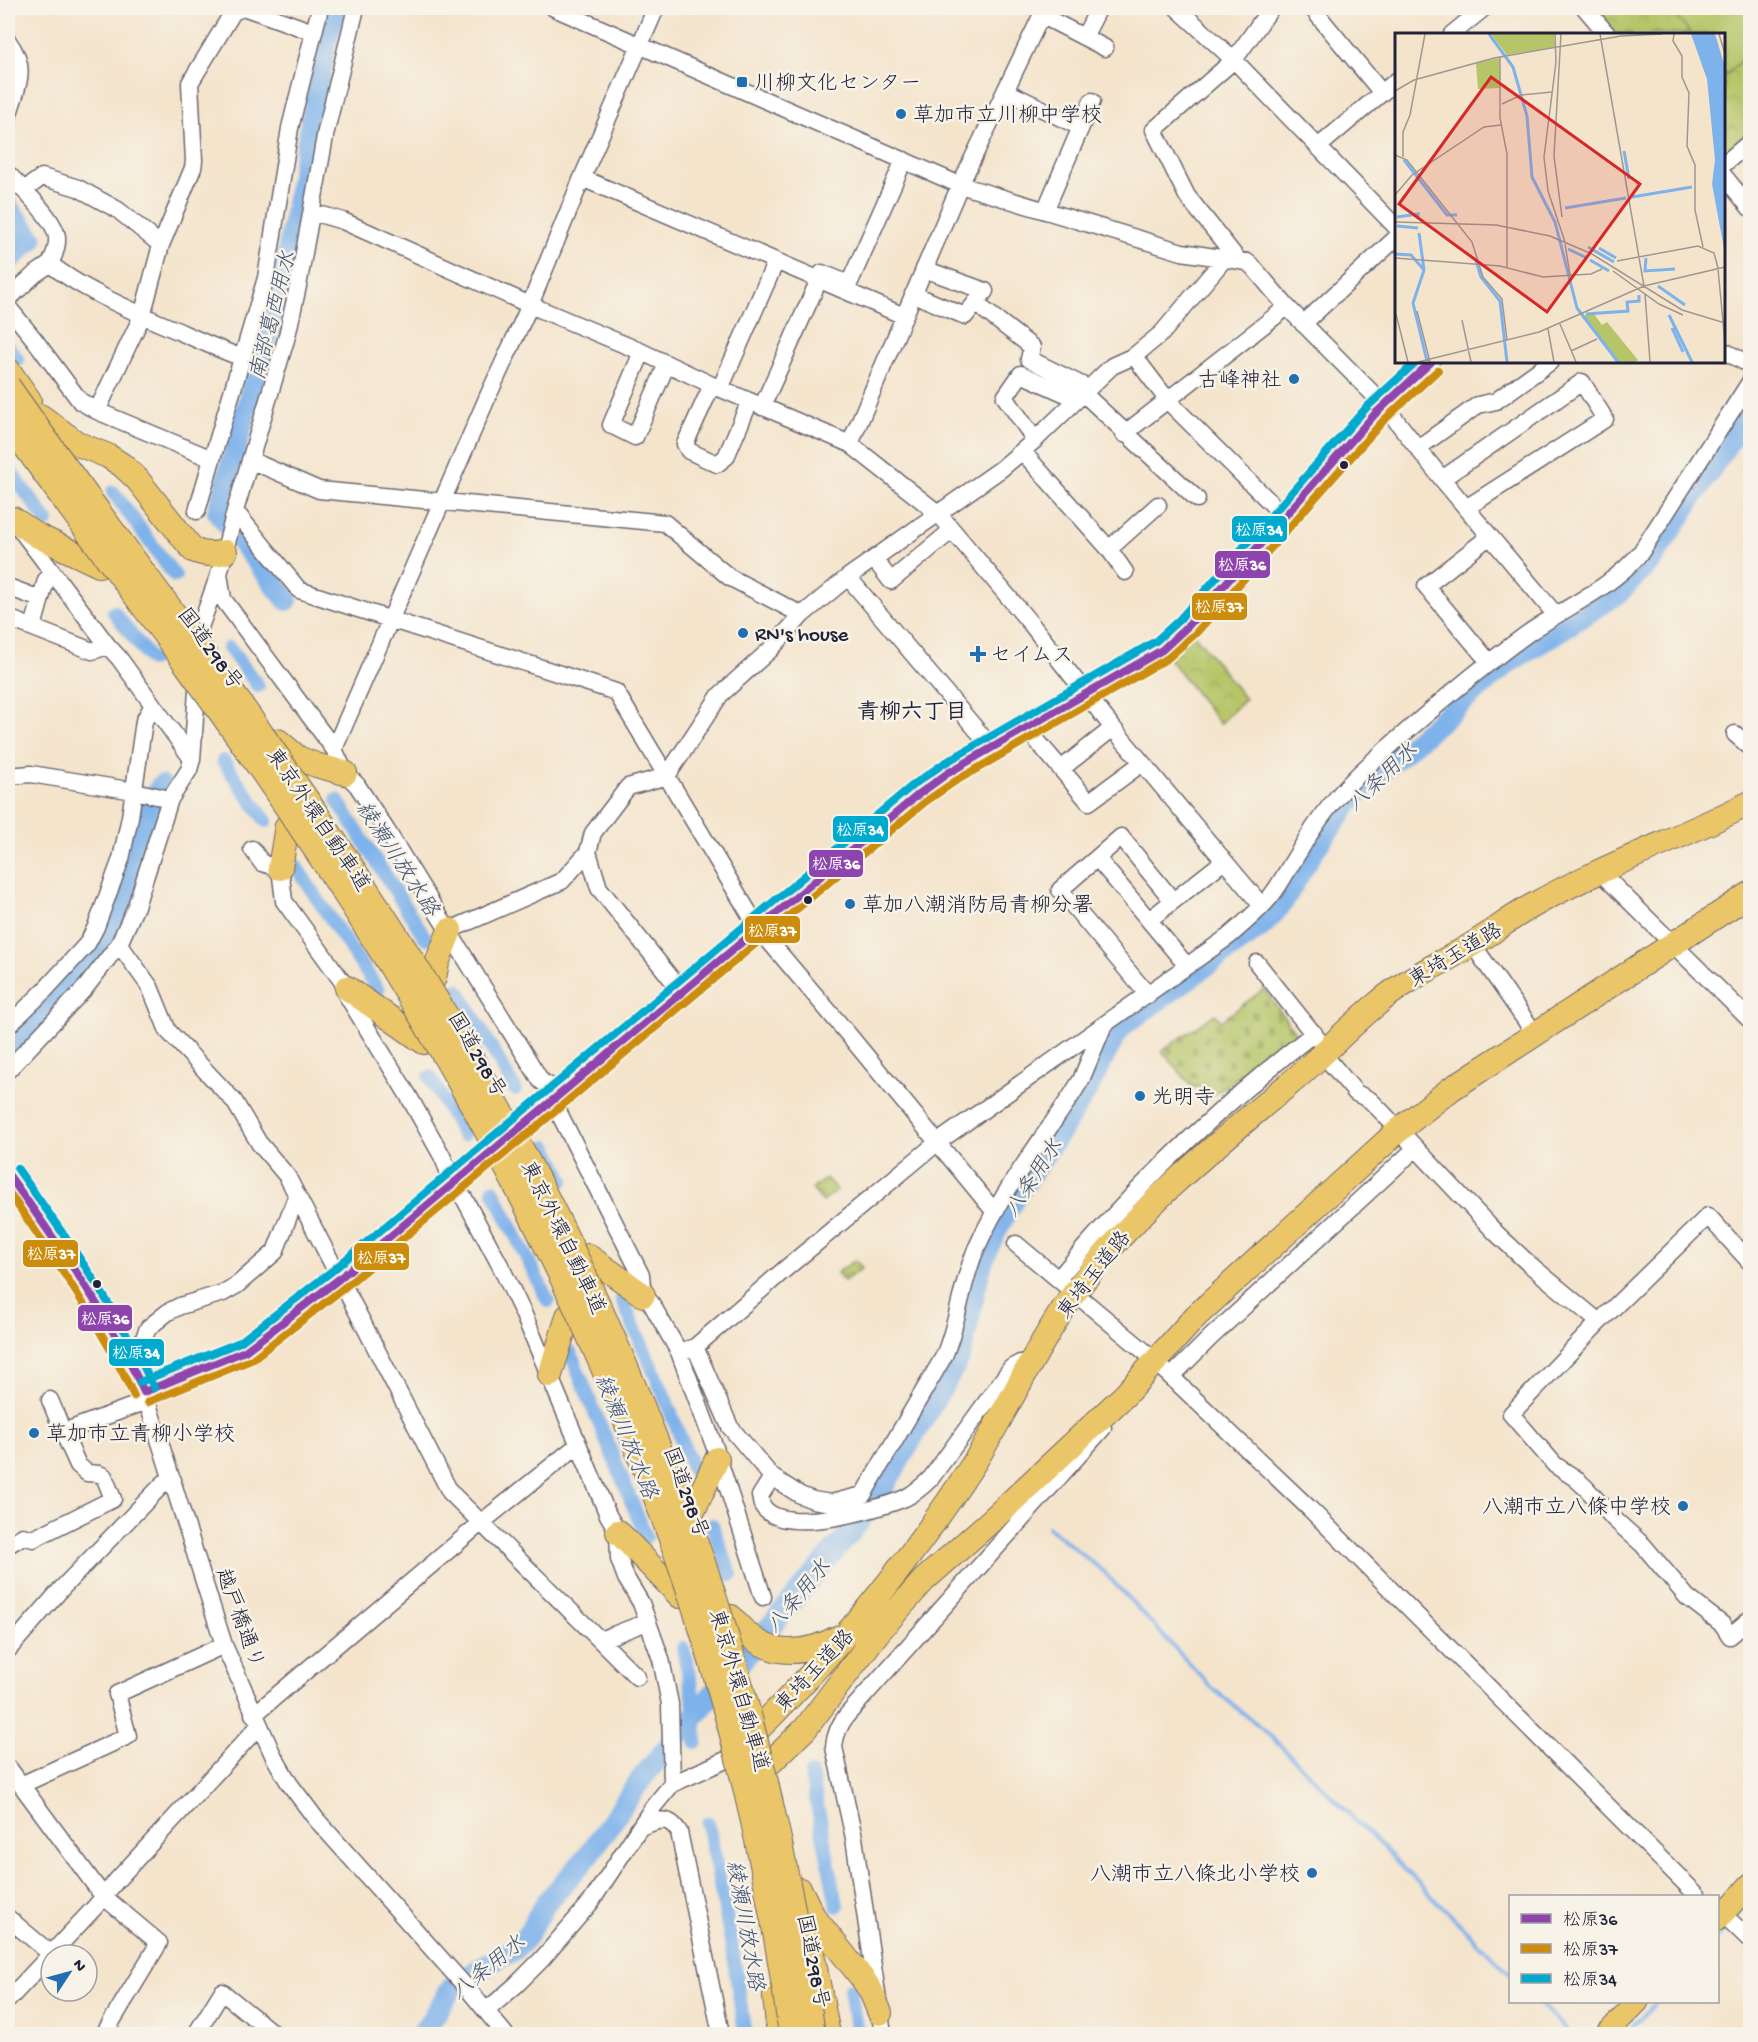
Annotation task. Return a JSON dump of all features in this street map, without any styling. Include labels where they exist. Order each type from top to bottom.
[{"type":"highway","name":"国道298号","points":[[8,370],[199,630],[337,826],[434,978],[588,1256],[642,1378],[694,1509],[731,1617],[771,1762],[800,1890],[828,2034]]},
{"type":"highway","name":"東京外環自動車道","points":[[8,386],[235,697],[355,871],[480,1076],[574,1254],[646,1415],[704,1568],[725,1634],[754,1734],[786,1873],[804,1965],[813,2034]]},
{"type":"highway","points":[[40,416],[78,444],[108,456],[122,465],[137,479],[193,550],[202,554],[224,557]]},
{"type":"highway","name":"東京外環自動車道","points":[[8,422],[223,716],[351,903],[439,1045],[543,1238],[626,1422],[657,1501],[698,1619],[756,1833],[779,1951],[791,2034]]},
{"type":"highway","name":"国道298号","points":[[8,440],[198,698],[287,826],[379,967],[424,1042],[488,1155],[531,1238],[605,1397],[635,1470],[704,1670],[728,1759],[761,1909],[779,2034]]},
{"type":"highway","points":[[9,518],[38,536],[99,565]]},
{"type":"highway","points":[[278,741],[298,758],[345,773]]},
{"type":"highway","name":"東埼玉道路","points":[[728,1759],[850,1632],[916,1547],[999,1423],[1031,1363],[1066,1287],[1100,1260],[1151,1204],[1199,1159],[1292,1082],[1321,1046],[1415,975],[1473,945],[1530,907],[1750,803]]},
{"type":"highway","points":[[280,868],[287,826]]},
{"type":"highway","name":"東埼玉道路","points":[[771,1762],[811,1722],[879,1631],[924,1580],[1125,1395],[1163,1369],[1196,1316],[1399,1130],[1451,1089],[1750,894]]},
{"type":"highway","points":[[434,978],[437,963],[450,930]]},
{"type":"highway","points":[[347,988],[424,1042]]},
{"type":"highway","points":[[588,1256],[643,1295]]},
{"type":"highway","points":[[550,1375],[568,1316]]},
{"type":"highway","points":[[694,1509],[717,1459]]},
{"type":"highway","points":[[618,1532],[680,1596]]},
{"type":"highway","points":[[731,1617],[740,1629],[758,1643],[776,1650],[791,1652],[823,1646],[850,1632]]},
{"type":"highway","points":[[728,1759],[771,1762]]},
{"type":"highway","points":[[800,1890],[813,1916],[871,1991],[881,2024]]},
{"type":"main road","points":[[1719,1917],[1750,1884]]},
{"type":"main road","points":[[1606,2034],[1636,2003]]},
{"type":"street","points":[[97,411],[142,316],[161,245],[194,161],[190,83],[233,12],[245,8],[313,32]]},
{"type":"street","points":[[197,511],[266,278],[290,128],[320,8]]},
{"type":"street","points":[[8,1070],[86,987],[118,944],[136,906],[170,799],[189,770],[198,698],[199,630],[224,557],[249,460],[287,336],[328,121],[356,8]]},
{"type":"street","points":[[554,8],[960,185],[1182,252],[1246,262],[1303,324],[1384,405],[1442,479],[1556,614]]},
{"type":"street","points":[[334,749],[530,305],[656,8]]},
{"type":"street","points":[[1084,37],[1099,8]]},
{"type":"street","points":[[1177,8],[1234,60],[1395,226]]},
{"type":"street","points":[[1231,259],[1187,196],[1154,130],[1234,60],[1271,8]]},
{"type":"street","points":[[1312,8],[1382,93]]},
{"type":"street","points":[[1453,33],[1484,8]]},
{"type":"street","points":[[1585,8],[1606,33]]},
{"type":"street","points":[[850,444],[960,185],[1043,11],[1105,48]]},
{"type":"street","points":[[8,41],[20,74],[8,117]]},
{"type":"street","points":[[1318,147],[1395,82]]},
{"type":"street","points":[[1005,91],[1080,127]]},
{"type":"street","points":[[1045,211],[1092,100]]},
{"type":"street","points":[[1725,163],[1750,142]]},
{"type":"street","points":[[776,261],[716,387],[685,444],[689,451],[717,464],[726,457],[756,404],[822,273],[849,284],[904,160]]},
{"type":"street","points":[[8,174],[38,206],[56,233],[57,245],[50,264],[8,299]]},
{"type":"street","points":[[24,190],[42,177],[78,188],[118,210],[161,245]]},
{"type":"street","points":[[1725,177],[1750,208]]},
{"type":"street","points":[[582,178],[904,316]]},
{"type":"street","points":[[312,212],[343,221],[850,444],[939,514],[1262,906]]},
{"type":"street","points":[[1303,324],[1395,239]]},
{"type":"street","points":[[450,930],[562,880],[588,852],[593,833],[628,787],[667,776],[720,695],[770,650],[802,615],[848,577],[1001,469],[1035,440],[1112,366],[1134,356],[1162,333],[1231,259]]},
{"type":"street","points":[[50,264],[68,278],[142,316],[243,358]]},
{"type":"street","points":[[913,294],[965,316],[985,291],[924,269]]},
{"type":"street","points":[[975,303],[1032,347],[1029,359],[1082,393],[1197,499]]},
{"type":"street","points":[[1125,433],[1287,307]]},
{"type":"street","points":[[8,308],[80,401],[97,411],[212,459]]},
{"type":"street","points":[[642,352],[611,425],[635,437],[667,364]]},
{"type":"street","points":[[1725,352],[1750,365]]},
{"type":"street","points":[[1134,356],[1167,400],[1284,516]]},
{"type":"street","points":[[63,1432],[245,1351],[339,1279],[915,797],[948,773],[1148,660],[1175,640],[1384,405],[1430,363]]},
{"type":"street","points":[[1418,448],[1478,405],[1496,401],[1549,363]]},
{"type":"street","points":[[1035,440],[1005,397],[1021,374],[1082,393]]},
{"type":"street","points":[[1442,479],[1582,382],[1605,419],[1466,508]]},
{"type":"street","points":[[687,1349],[938,1142],[1228,937],[1271,896],[1301,847],[1347,787],[1429,712],[1489,662],[1556,614],[1590,595],[1630,566],[1750,382]]},
{"type":"street","points":[[1022,451],[1109,549],[1125,572]]},
{"type":"street","points":[[249,460],[319,490],[665,523],[729,576],[802,615]]},
{"type":"street","points":[[1109,549],[1158,505]]},
{"type":"street","points":[[235,511],[299,590],[616,692],[758,928],[994,1211]]},
{"type":"street","points":[[9,518],[119,658],[192,759]]},
{"type":"street","points":[[874,559],[891,581],[952,530]]},
{"type":"street","points":[[1489,662],[1426,586],[1490,536]]},
{"type":"street","points":[[224,557],[223,599],[334,749],[345,773],[357,784],[542,1081],[555,1089],[566,1090]]},
{"type":"street","points":[[33,627],[46,580],[54,574]]},
{"type":"street","points":[[848,577],[992,748]]},
{"type":"street","points":[[8,587],[40,599]]},
{"type":"street","points":[[8,618],[92,651],[108,646]]},
{"type":"street","points":[[8,1026],[80,952],[96,927],[121,859],[144,721],[153,705]]},
{"type":"street","points":[[1061,769],[1113,728]]},
{"type":"street","points":[[1027,729],[1089,802],[1142,763]]},
{"type":"street","points":[[1735,734],[1750,747]]},
{"type":"street","points":[[8,776],[31,774],[170,799]]},
{"type":"street","points":[[1148,994],[1060,890],[1121,837],[1173,901]]},
{"type":"street","points":[[252,849],[262,863],[280,868],[284,901],[347,988],[346,994],[408,1095],[442,1156],[448,1170],[446,1190]]},
{"type":"street","points":[[588,852],[599,888],[682,992]]},
{"type":"street","points":[[1097,858],[1187,966]]},
{"type":"street","points":[[1149,920],[1224,861]]},
{"type":"street","points":[[1600,872],[1750,1020]]},
{"type":"street","points":[[118,944],[150,987],[168,1031],[234,1101],[259,1143],[287,1176],[450,1492],[637,1677]]},
{"type":"street","points":[[1473,945],[1535,1034]]},
{"type":"street","points":[[1257,963],[1356,1093],[1370,1100],[1496,1233],[1599,1322]]},
{"type":"street","points":[[566,1090],[558,1105],[559,1113],[641,1275],[643,1295],[687,1349],[730,1427],[772,1477],[800,1496],[831,1503],[863,1495],[944,1356],[953,1334],[964,1282],[994,1211],[1081,1080],[1102,1027]]},
{"type":"street","points":[[1163,1369],[1210,1337],[1415,1149]]},
{"type":"street","name":"越戸橋通り","points":[[8,1174],[96,1298],[127,1353],[145,1396],[173,1480],[224,1645],[256,1720],[289,1783],[316,1819],[467,1988],[505,2034]]},
{"type":"street","points":[[446,1190],[458,1193],[472,1210],[524,1315],[608,1515],[618,1532],[619,1559],[626,1578],[641,1603],[661,1659],[670,1704],[672,1784]]},
{"type":"street","points":[[145,1396],[141,1362],[144,1338],[148,1328],[180,1306],[223,1293],[237,1285],[275,1252],[297,1195]]},
{"type":"street","points":[[1750,1262],[1708,1216],[1599,1322],[1511,1414],[1555,1465],[1586,1488],[1614,1519],[1643,1545],[1687,1597],[1723,1625],[1730,1636],[1750,1619]]},
{"type":"street","points":[[1016,1244],[1163,1369],[1327,1525],[1697,1895]]},
{"type":"street","points":[[687,1349],[717,1459],[763,1597]]},
{"type":"street","points":[[772,1477],[760,1496],[762,1506],[781,1517],[797,1521],[838,1518],[906,1497],[920,1489],[934,1473],[999,1381],[1011,1368],[1020,1363],[1031,1363]]},
{"type":"street","points":[[881,2024],[855,1838],[834,1747],[839,1725],[1086,1449],[1125,1395]]},
{"type":"street","points":[[8,1545],[23,1536],[33,1539],[113,1499],[104,1476],[87,1473],[78,1465],[50,1400]]},
{"type":"street","points":[[61,1943],[256,1720],[262,1708],[482,1522],[578,1445]]},
{"type":"street","points":[[8,1650],[63,1587],[165,1483],[173,1480]]},
{"type":"street","points":[[600,1640],[647,1622]]},
{"type":"street","points":[[21,1785],[128,1736],[117,1694],[224,1645]]},
{"type":"street","points":[[486,2011],[516,1985],[591,1902],[663,1793],[672,1784],[728,1759]]},
{"type":"street","points":[[8,1767],[104,1896],[159,1943],[104,2034]]},
{"type":"street","points":[[640,1827],[664,1820],[674,1824],[680,1832],[721,2034]]},
{"type":"street","points":[[1719,1917],[1750,1940]]},
{"type":"street","points":[[8,1918],[39,1944]]},
{"type":"street","points":[[8,2000],[39,1967]]},
{"type":"street","points":[[196,2034],[222,1992],[274,2034]]},
{"type":"green space","points":[[1592,8],[1750,8],[1750,134],[1725,155],[1725,33],[1614,33]]},
{"type":"green space","points":[[1669,8],[1750,8],[1750,51],[1726,75],[1725,33],[1690,33]]},
{"type":"green space","points":[[1192,631],[1245,699],[1220,724],[1167,656]]},
{"type":"green space","points":[[1264,989],[1297,1035],[1208,1099],[1196,1086],[1193,1088],[1162,1051],[1215,1014],[1221,1021]]},
{"type":"green space","points":[[826,1178],[837,1190],[823,1202],[812,1189]]},
{"type":"green space","points":[[855,1260],[862,1268],[844,1281],[837,1273]]},
{"type":"waterway","name":"南部葛西用水","points":[[287,600],[218,512],[285,270],[325,45],[337,8]]},
{"type":"waterway","points":[[8,208],[32,239],[8,261]]},
{"type":"waterway","name":"綾瀬川放水路","points":[[8,346],[18,360]]},
{"type":"waterway","name":"八条用水","points":[[422,2034],[452,1988],[482,1967],[515,1949],[526,1937],[546,1903],[588,1856],[641,1779],[858,1523],[884,1486],[958,1360],[980,1270],[991,1241],[1022,1187],[1086,1092],[1123,1025],[1263,925],[1281,905],[1313,851],[1352,799],[1374,777],[1508,663],[1616,595],[1650,562],[1750,409]]},
{"type":"waterway","name":"綾瀬川放水路","points":[[8,468],[47,521]]},
{"type":"waterway","name":"綾瀬川放水路","points":[[113,492],[175,576]]},
{"type":"waterway","name":"綾瀬川放水路","points":[[114,612],[151,660]]},
{"type":"waterway","name":"綾瀬川放水路","points":[[229,648],[258,686]]},
{"type":"waterway","name":"綾瀬川放水路","points":[[223,761],[266,821]]},
{"type":"waterway","name":"南部葛西用水","points":[[8,1054],[54,1006],[118,921],[149,808],[161,786]]},
{"type":"waterway","name":"綾瀬川放水路","points":[[337,800],[426,939]]},
{"type":"waterway","name":"綾瀬川放水路","points":[[295,865],[378,990]]},
{"type":"waterway","name":"綾瀬川放水路","points":[[458,990],[515,1089]]},
{"type":"waterway","name":"綾瀬川放水路","points":[[430,1077],[463,1135]]},
{"type":"waterway","name":"綾瀬川放水路","points":[[547,1147],[563,1180]]},
{"type":"waterway","name":"綾瀬川放水路","points":[[493,1190],[548,1301]]},
{"type":"waterway","name":"綾瀬川放水路","points":[[622,1300],[662,1390],[694,1472]]},
{"type":"waterway","name":"綾瀬川放水路","points":[[570,1352],[646,1537]]},
{"type":"waterway","name":"綾瀬川放水路","points":[[712,1525],[731,1575]]},
{"type":"waterway","points":[[1048,1527],[1104,1572],[1211,1687],[1263,1729],[1509,1973]]},
{"type":"waterway","name":"綾瀬川放水路","points":[[683,1648],[693,1695],[696,1742]]},
{"type":"waterway","name":"綾瀬川放水路","points":[[811,1774],[837,1906]]},
{"type":"waterway","name":"綾瀬川放水路","points":[[708,1823],[731,1941],[745,2034]]},
{"type":"waterway","points":[[1737,1917],[1750,1903]]},
{"type":"waterway","points":[[1719,1937],[1728,1927]]},
{"type":"waterway","name":"綾瀬川放水路","points":[[850,1989],[857,2034]]},
{"type":"waterway","points":[[1539,2003],[1571,2034]]},
{"type":"waterway","points":[[1625,2034],[1656,2003]]},
{"type":"transit line","name":"松原34","points":[[140,1382],[240,1342],[332,1271],[913,785],[943,764],[1156,641],[1180,619],[1367,407],[1415,363]]},
{"type":"transit line","name":"松原36","points":[[144,1392],[245,1351],[339,1279],[919,794],[948,773],[1162,650],[1188,626],[1375,414],[1430,363]]},
{"type":"transit line","name":"松原37","points":[[148,1402],[251,1360],[345,1287],[925,802],[954,782],[1168,658],[1196,633],[1383,421],[1438,370]]},
{"type":"transit line","name":"松原34","points":[[17,1168],[108,1302],[140,1358],[154,1388]]},
{"type":"transit line","name":"松原36","points":[[8,1174],[64,1253],[115,1334],[144,1392]]},
{"type":"transit line","name":"松原37","points":[[8,1191],[91,1317],[134,1396]]},
{"type":"place","name":"川柳文化センター","points":[[742,82]]},
{"type":"place","name":"草加市立川柳中学校","points":[[901,114]]},
{"type":"place","name":"古峰神社","points":[[1294,379]]},
{"type":"place","name":"RN's house","points":[[743,633]]},
{"type":"place","name":"セイムス","points":[[978,654]]},
{"type":"place","name":"草加八潮消防局青柳分署","points":[[850,904]]},
{"type":"place","name":"光明寺","points":[[1140,1096]]},
{"type":"place","name":"草加市立青柳小学校","points":[[34,1433]]},
{"type":"place","name":"八潮市立八條中学校","points":[[1683,1506]]},
{"type":"place","name":"八潮市立八條北小学校","points":[[1312,1873]]},
{"type":"district","name":"青柳六丁目","points":[[912,710]]}]
